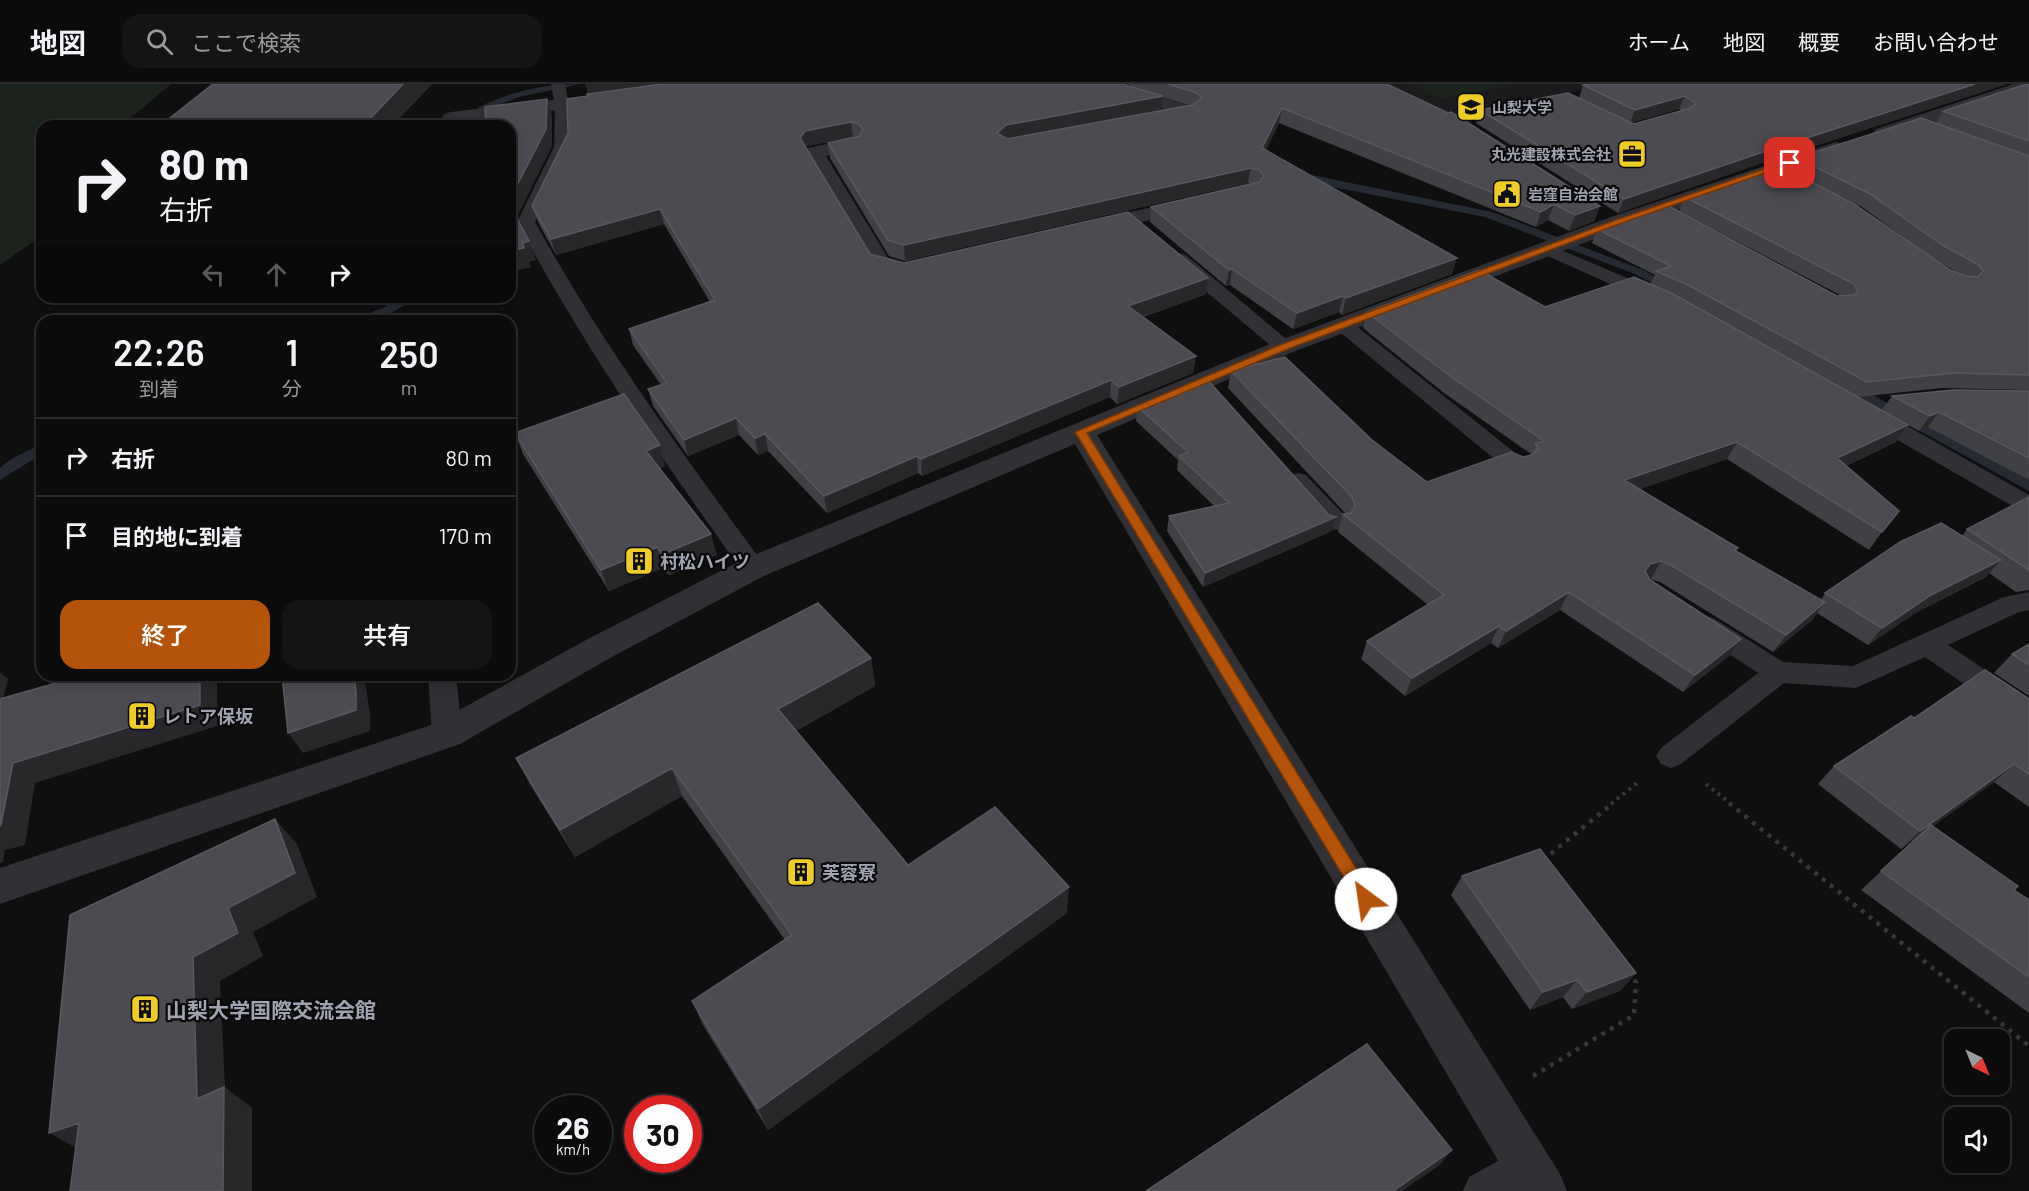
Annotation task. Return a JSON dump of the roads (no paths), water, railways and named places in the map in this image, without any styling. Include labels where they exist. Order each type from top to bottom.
[{"type":"street","points":[[0,886],[447,734],[598,649],[753,568],[1081,432],[1214,388],[1284,347],[1616,223],[1770,169],[2029,85]]},
{"type":"street","points":[[1966,88],[1991,98]]},
{"type":"street","points":[[457,117],[511,111],[560,94],[633,95]]},
{"type":"street","points":[[1434,110],[1474,132]]},
{"type":"street","points":[[853,145],[814,152],[880,263],[905,270],[939,262]]},
{"type":"street","points":[[1073,231],[1216,199]]},
{"type":"street","points":[[1596,210],[1616,223]]},
{"type":"street","points":[[1081,432],[1535,1177]]},
{"type":"lane","points":[[1111,84],[1133,95],[1190,112],[1155,119]]},
{"type":"lane","points":[[560,94],[562,147],[526,222],[552,270],[633,401],[753,568]]},
{"type":"lane","points":[[1454,120],[1533,105]]},
{"type":"lane","points":[[1912,123],[1934,131]]},
{"type":"lane","points":[[1770,169],[1791,180]]},
{"type":"lane","points":[[1659,208],[1680,219]]},
{"type":"lane","points":[[1130,218],[1148,234]]},
{"type":"lane","points":[[1557,245],[1673,305]]},
{"type":"lane","points":[[1166,249],[1284,347]]},
{"type":"lane","points":[[1343,325],[1516,465]]},
{"type":"lane","points":[[1889,399],[1854,406],[2029,505]]},
{"type":"lane","points":[[1282,463],[1336,522]]},
{"type":"lane","points":[[1689,615],[1778,672],[1856,677],[2013,604],[2029,601]]},
{"type":"lane","points":[[1926,645],[2029,714]]},
{"type":"lane","points":[[1671,756],[1778,672]]},
{"type":"lane","points":[[443,681],[447,734]]},
{"type":"lane","points":[[1483,1191],[1535,1177]]},
{"type":"waterway","points":[[479,120],[482,109],[493,103],[528,92],[576,84]]},
{"type":"waterway","points":[[1137,84],[1160,98],[1200,107]]},
{"type":"waterway","points":[[1302,176],[1488,214],[1639,272],[1671,289]]},
{"type":"waterway","points":[[374,315],[387,311],[398,303]]},
{"type":"waterway","points":[[1849,386],[2029,486]]},
{"type":"waterway","points":[[0,475],[16,462],[36,451]]},
{"type":"place","name":"山梨大学","points":[[1471,107]]},
{"type":"place","name":"丸光建設株式会社","points":[[1632,154]]},
{"type":"place","name":"岩窪自治会館","points":[[1507,194]]},
{"type":"place","name":"村松ハイツ","points":[[639,561]]},
{"type":"place","name":"レトア保坂","points":[[142,716]]},
{"type":"place","name":"芙蓉寮","points":[[801,872]]},
{"type":"place","name":"山梨大学国際交流会館","points":[[145,1009]]}]
